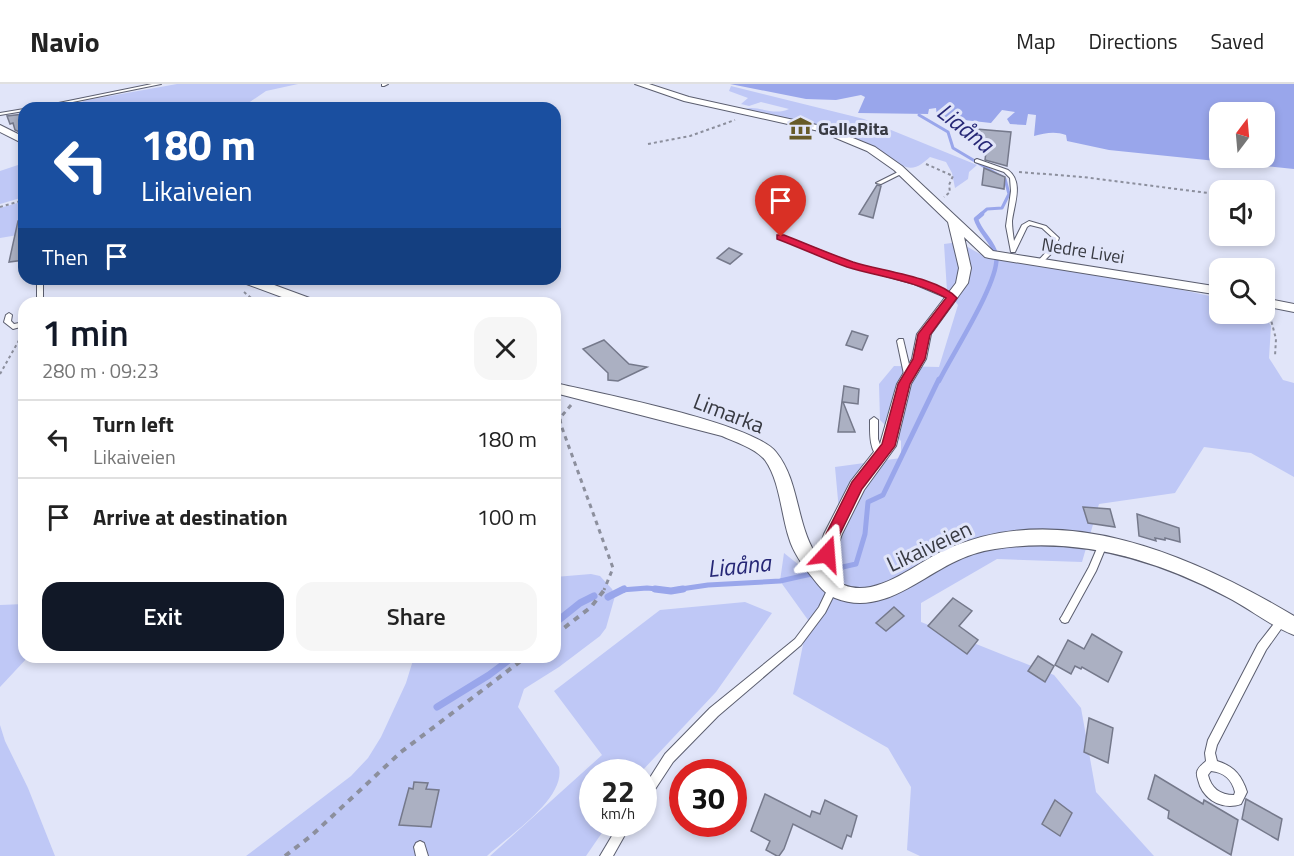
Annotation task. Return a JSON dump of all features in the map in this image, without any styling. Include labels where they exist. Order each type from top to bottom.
[{"type":"street","points":[[640,84],[687,99],[822,129],[871,149],[902,172],[954,221],[965,268],[962,283],[924,334],[919,359],[908,377],[896,410],[888,446],[857,486],[847,503],[827,554],[813,565],[833,587]]},
{"type":"street","points":[[0,128],[18,138]]},
{"type":"street","name":"Nedre Livei","points":[[954,221],[989,254],[1012,253],[1039,263],[1209,289]]},
{"type":"street","points":[[265,285],[295,297]]},
{"type":"street","points":[[1275,304],[1294,308]]},
{"type":"street","name":"Limarka","points":[[561,389],[726,431],[749,441],[769,454],[779,470],[798,540],[813,565]]},
{"type":"street","name":"Likaiveien","points":[[833,587],[840,592],[876,595],[908,582],[935,563],[969,548],[987,543],[1068,539],[1104,542],[1197,573],[1243,595],[1288,622]]},
{"type":"lane","points":[[67,102],[159,84]]},
{"type":"lane","points":[[0,114],[18,111]]},
{"type":"lane","points":[[977,161],[1008,173],[1014,186],[1009,226],[1012,253]]},
{"type":"lane","points":[[879,183],[902,172]]},
{"type":"lane","points":[[1012,253],[1024,226],[1029,223],[1044,227],[1056,238],[1051,251],[1039,263]]},
{"type":"lane","points":[[781,237],[851,264],[939,290],[952,298]]},
{"type":"lane","points":[[9,315],[7,322],[13,327],[18,326]]},
{"type":"lane","points":[[901,341],[908,377]]},
{"type":"lane","points":[[874,420],[874,439],[880,457]]},
{"type":"lane","points":[[1065,620],[1104,542]]},
{"type":"lane","points":[[657,776],[669,758],[714,712],[798,642],[822,610],[833,587]]},
{"type":"lane","points":[[1213,766],[1210,753],[1212,744],[1262,647],[1288,622]]},
{"type":"lane","points":[[608,855],[618,837]]},
{"type":"path","points":[[648,144],[690,136],[730,123],[747,113]]},
{"type":"path","points":[[926,164],[953,176],[949,185],[950,192],[934,200]]},
{"type":"path","points":[[1008,173],[1083,177],[1209,194]]},
{"type":"path","points":[[0,207],[18,202]]},
{"type":"path","points":[[1272,324],[1276,339],[1275,356]]},
{"type":"path","points":[[0,374],[18,345]]},
{"type":"path","points":[[561,417],[582,394]]},
{"type":"path","points":[[561,421],[613,568],[610,582],[600,597],[587,611],[561,630]]},
{"type":"path","points":[[285,856],[311,836],[401,752],[518,663]]},
{"type":"shaded area","points":[[177,84],[298,84],[266,91],[250,102],[82,101]]},
{"type":"shaded area","points":[[730,84],[1294,84],[1294,169],[1275,167],[1275,102],[1209,102],[1209,160],[1109,150],[1067,141],[1066,135],[1058,133],[1034,136],[1036,115],[1028,114],[1026,125],[1010,124],[1007,119],[1015,112],[1002,110],[991,123],[937,117],[936,108],[929,109],[928,114],[858,113],[865,97],[861,95],[836,100],[806,99]]},
{"type":"shaded area","points":[[731,86],[864,119],[977,165],[969,172],[968,179],[955,188],[952,173],[946,162],[930,157],[916,167],[906,167],[875,147],[839,133],[742,110],[753,108],[776,112],[789,109],[761,102],[749,106],[741,104],[748,98],[729,91]]},
{"type":"shaded area","points":[[18,165],[18,199],[0,204],[0,171]]},
{"type":"shaded area","points":[[18,203],[18,235],[0,238],[0,208]]},
{"type":"shaded area","points":[[959,242],[980,254],[998,259],[1164,286],[1209,296],[1209,324],[1270,324],[1269,358],[1283,380],[1294,383],[1294,477],[1251,453],[1204,447],[1175,493],[1099,504],[1082,562],[997,559],[921,603],[921,622],[1054,675],[1081,708],[1096,792],[1154,856],[920,856],[907,850],[911,787],[888,748],[793,694],[808,620],[780,581],[784,553],[819,581],[835,553],[840,522],[835,467],[901,458],[901,441],[880,420],[879,384],[894,366],[939,367],[958,305],[947,291],[944,244]]},
{"type":"shaded area","points":[[591,574],[600,576],[615,596],[606,628],[600,636],[559,667],[524,689],[518,707],[559,767],[559,779],[554,791],[534,816],[487,856],[246,856],[351,776],[368,758],[381,737],[406,683],[412,663],[561,663],[561,576]]},
{"type":"shaded area","points":[[745,602],[772,613],[716,692],[653,759],[598,759],[602,755],[554,691],[660,610]]},
{"type":"shaded area","points":[[18,604],[18,663],[22,663],[0,687],[0,605]]},
{"type":"shaded area","points":[[0,725],[5,741],[28,788],[55,856],[0,856]]},
{"type":"shaded area","points":[[579,776],[579,837],[599,837],[586,856],[490,856]]},
{"type":"building","points":[[18,115],[18,131],[15,130],[13,123],[10,124],[7,116]]},
{"type":"building","points":[[976,129],[1011,132],[1007,166],[985,160],[986,152]]},
{"type":"building","points":[[984,168],[1005,177],[1004,189],[982,185]]},
{"type":"building","points":[[877,185],[881,186],[873,218],[859,214]]},
{"type":"building","points":[[18,221],[18,261],[9,262]]},
{"type":"building","points":[[729,248],[742,254],[730,264],[717,258]]},
{"type":"building","points":[[852,331],[868,336],[862,350],[846,345]]},
{"type":"building","points":[[604,340],[629,364],[647,367],[618,381],[608,380],[608,373],[583,349]]},
{"type":"building","points":[[844,386],[859,389],[858,404],[843,402],[855,432],[838,432]]},
{"type":"building","points":[[1083,507],[1110,509],[1115,527],[1088,523]]},
{"type":"building","points":[[1137,514],[1179,528],[1180,542],[1165,538],[1165,540],[1155,538],[1156,541],[1139,536]]},
{"type":"building","points":[[953,598],[972,611],[959,626],[978,640],[967,654],[928,626]]},
{"type":"building","points":[[894,607],[904,616],[886,631],[876,623]]},
{"type":"building","points":[[1092,634],[1122,652],[1108,682],[1082,667],[1081,669],[1075,666],[1071,674],[1055,665],[1068,640],[1084,649]]},
{"type":"building","points":[[1038,656],[1054,666],[1045,682],[1028,671]]},
{"type":"building","points":[[1089,718],[1113,728],[1108,763],[1084,752]]},
{"type":"building","points":[[1155,775],[1203,804],[1204,800],[1238,820],[1231,855],[1168,818],[1169,811],[1148,799]]},
{"type":"building","points":[[414,782],[428,783],[426,789],[439,790],[431,827],[399,825],[409,788],[413,789]]},
{"type":"building","points":[[765,794],[810,817],[812,811],[820,814],[825,800],[857,816],[851,837],[847,835],[842,849],[793,824],[784,849],[777,856],[766,850],[770,841],[751,831]]},
{"type":"building","points":[[1246,799],[1282,819],[1278,840],[1242,819]]},
{"type":"building","points":[[1055,800],[1072,813],[1060,836],[1042,824]]},
{"type":"waterway","name":"Liaåna","points":[[919,115],[948,132],[953,148],[1005,179],[1009,194],[1002,208],[987,209],[980,215]]},
{"type":"waterway","name":"Liaåna","points":[[939,381],[984,298],[996,266],[994,250],[976,219],[982,214]]},
{"type":"waterway","name":"Liaåna","points":[[674,590],[708,585],[780,581],[856,564],[865,534],[868,502],[883,495],[939,379]]},
{"type":"waterway","name":"Liaåna","points":[[622,590],[647,588],[667,590]]},
{"type":"waterway","name":"Liaåna","points":[[655,589],[671,591],[683,589]]},
{"type":"waterway","name":"Liaåna","points":[[608,597],[622,590]]},
{"type":"waterway","name":"Liaåna","points":[[561,618],[580,603],[594,596]]},
{"type":"waterway","name":"Liaåna","points":[[437,707],[505,663]]},
{"type":"place","name":"GalleRita","points":[[800,129]]},
{"type":"route","points":[[781,237],[851,264],[939,290],[952,298],[924,334],[919,359],[904,384],[888,446],[857,486],[847,503],[827,554]]}]
